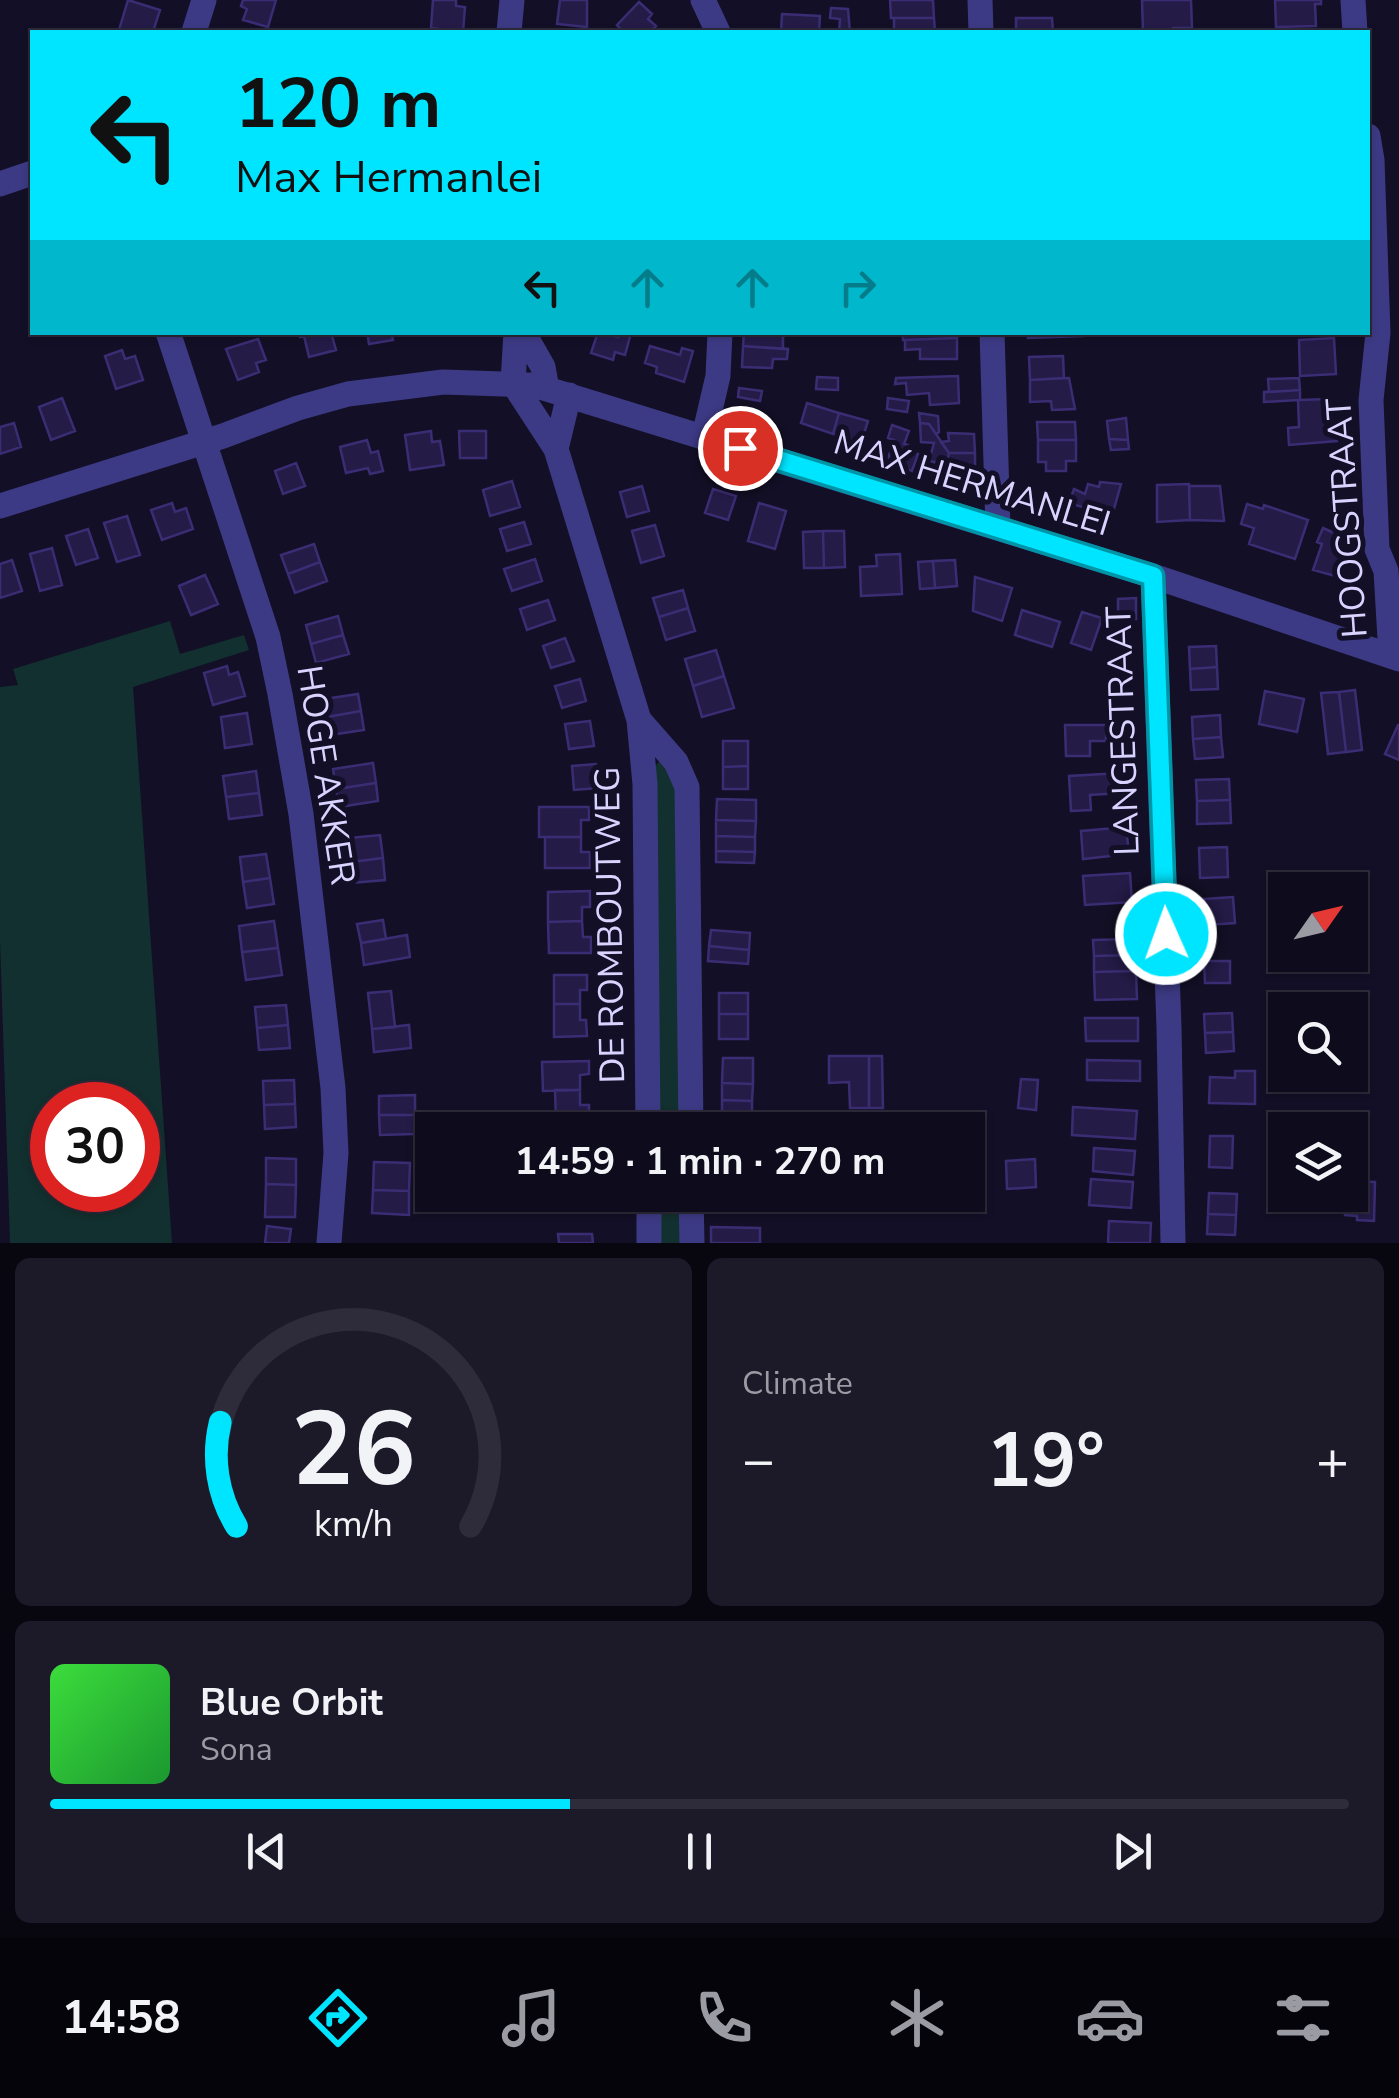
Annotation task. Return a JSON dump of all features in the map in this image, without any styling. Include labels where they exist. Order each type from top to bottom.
[{"type":"street","points":[[195,30],[204,0]]},
{"type":"street","points":[[509,30],[512,0]]},
{"type":"street","points":[[702,0],[717,30]]},
{"type":"street","points":[[980,0],[982,30]]},
{"type":"street","points":[[1354,0],[1355,30]]},
{"type":"street","name":"HOOGSTRAAT","points":[[1370,148],[1378,332],[1370,400],[1377,549],[1386,571],[1395,658]]},
{"type":"street","points":[[0,184],[30,174]]},
{"type":"street","name":"HOGE AKKER","points":[[169,335],[268,637],[301,814],[332,1088],[336,1153],[329,1243]]},
{"type":"street","points":[[513,383],[520,335]]},
{"type":"street","points":[[522,335],[558,392],[556,449]]},
{"type":"street","points":[[704,436],[718,376],[720,335]]},
{"type":"street","points":[[992,335],[998,528]]},
{"type":"street","name":"MAX HERMANLEI","points":[[0,506],[348,394],[443,382],[513,383],[558,392],[704,436],[1153,576],[1395,658]]},
{"type":"street","name":"DE ROMBOUTWEG","points":[[513,383],[556,449],[639,720],[646,784],[648,1112]]},
{"type":"street","name":"LANGESTRAAT","points":[[1153,576],[1170,1028],[1173,1243]]},
{"type":"street","name":"DE ROMBOUTWEG","points":[[639,720],[676,762],[687,787],[691,1112]]},
{"type":"street","points":[[649,1212],[649,1243]]},
{"type":"street","points":[[691,1212],[692,1243]]},
{"type":"green space","points":[[170,621],[180,654],[244,635],[249,650],[133,687],[172,1243],[10,1243],[0,940],[0,687],[18,685],[13,669]]},
{"type":"green space","points":[[661,760],[676,777],[684,1112],[659,1112],[655,766]]},
{"type":"green space","points":[[660,1212],[685,1212],[685,1243],[660,1243]]},
{"type":"building","points":[[128,0],[160,10],[154,30],[119,30]]},
{"type":"building","points":[[243,0],[276,0],[268,27],[243,20],[247,9],[241,6]]},
{"type":"building","points":[[433,0],[456,0],[456,6],[465,7],[463,30],[431,28]]},
{"type":"building","points":[[560,0],[587,0],[587,27],[557,24]]},
{"type":"building","points":[[890,0],[933,0],[934,18],[891,18]]},
{"type":"building","points":[[1142,0],[1191,0],[1192,28],[1143,30]]},
{"type":"building","points":[[1275,0],[1321,0],[1321,4],[1315,4],[1316,26],[1276,27]]},
{"type":"building","points":[[639,2],[652,14],[648,19],[656,26],[652,30],[621,30],[617,25]]},
{"type":"building","points":[[831,8],[848,9],[850,30],[839,30],[840,19],[830,18]]},
{"type":"building","points":[[782,14],[820,16],[819,30],[781,30]]},
{"type":"building","points":[[894,18],[934,18],[935,30],[894,30]]},
{"type":"building","points":[[1016,18],[1052,18],[1053,30],[1016,30]]},
{"type":"building","points":[[300,335],[332,335],[336,350],[309,357],[304,336]]},
{"type":"building","points":[[368,335],[392,335],[393,340],[369,344]]},
{"type":"building","points":[[597,335],[630,335],[625,355],[615,352],[613,360],[591,353]]},
{"type":"building","points":[[744,335],[786,335],[783,349],[743,346]]},
{"type":"building","points":[[903,335],[957,338],[903,340]]},
{"type":"building","points":[[1028,335],[1084,335],[1084,336]]},
{"type":"building","points":[[957,338],[957,359],[920,359],[920,349],[905,350],[905,340]]},
{"type":"building","points":[[1334,338],[1336,374],[1300,376],[1299,340]]},
{"type":"building","points":[[258,339],[266,360],[256,363],[259,372],[238,380],[226,349]]},
{"type":"building","points":[[650,346],[680,355],[682,348],[693,351],[684,382],[656,373],[657,367],[645,363]]},
{"type":"building","points":[[743,346],[788,349],[787,359],[773,359],[772,368],[742,367]]},
{"type":"building","points":[[122,350],[125,359],[135,356],[143,380],[116,389],[105,356]]},
{"type":"building","points":[[1063,356],[1064,378],[1030,380],[1029,357]]},
{"type":"building","points":[[958,376],[959,403],[930,405],[929,393],[907,395],[906,383],[895,384],[896,378]]},
{"type":"building","points":[[817,377],[838,378],[838,390],[816,389]]},
{"type":"building","points":[[1069,378],[1075,409],[1052,410],[1051,401],[1030,402],[1030,380]]},
{"type":"building","points":[[1299,378],[1300,390],[1269,392],[1268,379]]},
{"type":"building","points":[[739,388],[762,391],[760,401],[738,397]]},
{"type":"building","points":[[1300,390],[1300,400],[1328,399],[1329,422],[1336,422],[1337,441],[1289,445],[1288,428],[1299,427],[1298,400],[1264,402],[1264,392]]},
{"type":"building","points":[[62,398],[75,431],[51,440],[39,407]]},
{"type":"building","points":[[888,398],[909,401],[907,412],[887,409]]},
{"type":"building","points":[[807,403],[839,413],[833,434],[801,423]]},
{"type":"building","points":[[839,413],[868,421],[861,443],[833,434]]},
{"type":"building","points":[[919,413],[938,416],[939,432],[936,434],[929,424],[920,423]]},
{"type":"building","points":[[1126,418],[1128,440],[1109,439],[1107,421]]},
{"type":"building","points":[[1037,422],[1075,422],[1076,440],[1038,440]]},
{"type":"building","points":[[14,423],[21,447],[0,454],[0,427]]},
{"type":"building","points":[[920,423],[929,424],[949,453],[943,477],[933,474],[935,462],[929,461],[934,443],[921,442]]},
{"type":"building","points":[[892,425],[909,431],[904,444],[908,445],[907,450],[918,454],[912,471],[887,462],[894,440],[888,438]]},
{"type":"building","points":[[431,431],[432,442],[440,441],[444,465],[410,470],[405,435]]},
{"type":"building","points":[[459,431],[486,431],[486,458],[460,458]]},
{"type":"building","points":[[948,433],[974,434],[975,453],[949,453],[941,442],[949,441]]},
{"type":"building","points":[[1109,439],[1128,440],[1129,449],[1111,450]]},
{"type":"building","points":[[367,440],[371,453],[378,451],[383,471],[370,474],[368,468],[346,473],[340,447]]},
{"type":"building","points":[[1038,440],[1076,440],[1076,461],[1066,461],[1066,471],[1046,471],[1046,462],[1038,462]]},
{"type":"building","points":[[949,453],[975,453],[975,466],[956,481],[943,477]]},
{"type":"building","points":[[296,463],[305,486],[283,494],[275,471]]},
{"type":"building","points":[[512,481],[520,507],[490,516],[483,490]]},
{"type":"building","points":[[1100,482],[1121,484],[1112,516],[1069,503],[1074,489],[1085,494],[1088,484],[1099,487]]},
{"type":"building","points":[[1189,484],[1190,520],[1157,522],[1157,485]]},
{"type":"building","points":[[642,486],[649,511],[627,517],[620,492]]},
{"type":"building","points":[[1189,486],[1220,486],[1224,521],[1190,520]]},
{"type":"building","points":[[713,489],[736,496],[728,520],[705,513]]},
{"type":"building","points":[[172,503],[175,512],[186,508],[193,529],[162,540],[151,510]]},
{"type":"building","points":[[759,503],[786,511],[775,549],[748,541]]},
{"type":"building","points":[[1247,504],[1263,509],[1264,505],[1308,520],[1295,559],[1249,544],[1254,528],[1241,524]]},
{"type":"building","points":[[127,516],[140,555],[117,562],[104,523]]},
{"type":"building","points":[[524,522],[531,544],[507,551],[500,529]]},
{"type":"building","points":[[655,525],[664,556],[641,563],[632,531]]},
{"type":"building","points":[[1335,526],[1344,530],[1345,537],[1341,549],[1346,558],[1339,577],[1313,570],[1323,528],[1332,532]]},
{"type":"building","points":[[88,529],[98,558],[76,565],[66,536]]},
{"type":"building","points":[[823,531],[844,531],[845,567],[824,568]]},
{"type":"building","points":[[823,531],[824,568],[804,568],[803,532]]},
{"type":"building","points":[[314,544],[320,562],[288,574],[281,555]]},
{"type":"building","points":[[52,548],[62,585],[40,591],[30,554]]},
{"type":"building","points":[[900,554],[902,594],[861,596],[860,567],[877,566],[876,555]]},
{"type":"building","points":[[535,559],[542,581],[512,591],[504,569]]},
{"type":"building","points":[[12,560],[22,591],[0,598],[0,564]]},
{"type":"building","points":[[955,560],[957,586],[935,588],[933,561]]},
{"type":"building","points":[[933,561],[935,588],[920,589],[918,562]]},
{"type":"building","points":[[320,562],[327,581],[295,593],[288,574]]},
{"type":"building","points":[[205,575],[218,604],[191,615],[179,586]]},
{"type":"building","points":[[975,577],[1012,588],[1002,621],[973,611]]},
{"type":"building","points":[[683,590],[688,608],[659,617],[653,598]]},
{"type":"building","points":[[1136,598],[1136,619],[1118,619],[1118,599]]},
{"type":"building","points":[[548,600],[555,620],[527,630],[520,609]]},
{"type":"building","points":[[688,608],[695,631],[666,640],[659,617]]},
{"type":"building","points":[[1022,610],[1060,622],[1052,647],[1015,635]]},
{"type":"building","points":[[1082,612],[1102,618],[1091,650],[1071,643]]},
{"type":"building","points":[[338,616],[343,635],[311,644],[306,625]]},
{"type":"building","points":[[343,635],[349,654],[316,663],[311,644]]},
{"type":"building","points":[[565,638],[574,661],[551,668],[543,646]]},
{"type":"building","points":[[1216,646],[1217,667],[1190,669],[1189,647]]},
{"type":"building","points":[[716,650],[724,676],[693,686],[685,659]]},
{"type":"building","points":[[227,666],[229,675],[238,672],[245,696],[213,705],[204,673]]},
{"type":"building","points":[[1217,667],[1218,689],[1191,690],[1190,669]]},
{"type":"building","points":[[724,676],[734,708],[702,717],[693,686]]},
{"type":"building","points":[[580,679],[586,701],[562,708],[555,686]]},
{"type":"building","points":[[1355,690],[1362,750],[1346,752],[1339,692]]},
{"type":"building","points":[[1265,691],[1304,699],[1297,732],[1259,724]]},
{"type":"building","points":[[1339,692],[1346,752],[1328,754],[1321,693]]},
{"type":"building","points":[[358,694],[361,711],[327,717],[324,699]]},
{"type":"building","points":[[361,711],[364,730],[330,735],[327,717]]},
{"type":"building","points":[[247,713],[252,744],[225,748],[221,717]]},
{"type":"building","points":[[1220,715],[1221,737],[1193,739],[1192,717]]},
{"type":"building","points":[[590,721],[594,746],[569,749],[565,724]]},
{"type":"building","points":[[1065,725],[1106,725],[1106,741],[1090,741],[1090,756],[1066,756]]},
{"type":"building","points":[[1399,725],[1399,760],[1385,754]]},
{"type":"building","points":[[1221,737],[1223,757],[1195,759],[1193,739]]},
{"type":"building","points":[[723,741],[748,741],[748,766],[723,767]]},
{"type":"building","points":[[373,763],[376,783],[336,789],[333,769]]},
{"type":"building","points":[[596,764],[598,788],[574,790],[572,766]]},
{"type":"building","points":[[748,766],[748,789],[723,789],[723,767]]},
{"type":"building","points":[[256,771],[259,793],[226,797],[223,776]]},
{"type":"building","points":[[1120,773],[1121,793],[1090,795],[1091,810],[1071,811],[1069,776]]},
{"type":"building","points":[[1229,779],[1230,800],[1197,801],[1196,780]]},
{"type":"building","points":[[376,783],[378,801],[339,807],[336,789]]},
{"type":"building","points":[[259,793],[262,815],[229,819],[226,797]]},
{"type":"building","points":[[717,799],[756,800],[756,821],[716,820]]},
{"type":"building","points":[[1230,800],[1231,823],[1197,824],[1197,801]]},
{"type":"building","points":[[539,807],[589,807],[589,820],[581,820],[581,837],[539,837]]},
{"type":"building","points":[[716,820],[756,821],[755,837],[716,836]]},
{"type":"building","points":[[1126,827],[1129,854],[1083,859],[1081,831]]},
{"type":"building","points":[[380,835],[383,858],[351,862],[348,838]]},
{"type":"building","points":[[716,836],[755,837],[755,852],[716,851]]},
{"type":"building","points":[[545,837],[581,837],[581,852],[590,852],[590,868],[545,868]]},
{"type":"building","points":[[1227,847],[1228,877],[1200,878],[1199,848]]},
{"type":"building","points":[[716,851],[755,852],[754,863],[716,862]]},
{"type":"building","points":[[266,854],[270,878],[243,882],[240,857]]},
{"type":"building","points":[[383,858],[385,880],[352,883],[351,862]]},
{"type":"building","points":[[1130,873],[1132,902],[1085,905],[1083,876]]},
{"type":"building","points":[[270,878],[274,904],[247,908],[243,882]]},
{"type":"building","points":[[590,891],[590,907],[582,907],[582,921],[548,922],[548,892]]},
{"type":"building","points":[[1233,897],[1235,923],[1206,925],[1204,899]]},
{"type":"building","points":[[383,920],[386,939],[361,943],[357,924]]},
{"type":"building","points":[[274,921],[278,948],[242,952],[239,926]]},
{"type":"building","points":[[582,921],[583,937],[591,937],[591,953],[549,953],[548,922]]},
{"type":"building","points":[[711,930],[750,933],[749,950],[709,946]]},
{"type":"building","points":[[407,935],[410,957],[364,965],[361,943]]},
{"type":"building","points":[[1135,939],[1136,955],[1094,956],[1093,940]]},
{"type":"building","points":[[709,946],[749,950],[748,964],[708,961]]},
{"type":"building","points":[[278,948],[282,975],[246,980],[242,952]]},
{"type":"building","points":[[1136,955],[1136,971],[1094,972],[1094,956]]},
{"type":"building","points":[[1204,961],[1230,961],[1230,983],[1205,983]]},
{"type":"building","points":[[1136,971],[1137,999],[1095,1000],[1094,972]]},
{"type":"building","points":[[554,975],[587,975],[587,990],[580,990],[580,1004],[554,1004]]},
{"type":"building","points":[[391,991],[395,1027],[372,1029],[368,993]]},
{"type":"building","points":[[719,993],[748,993],[748,1014],[719,1014]]},
{"type":"building","points":[[554,1004],[580,1004],[580,1020],[586,1020],[587,1036],[554,1037]]},
{"type":"building","points":[[286,1005],[288,1025],[257,1028],[255,1007]]},
{"type":"building","points":[[1232,1013],[1233,1032],[1205,1033],[1204,1014]]},
{"type":"building","points":[[719,1014],[748,1014],[748,1039],[719,1039]]},
{"type":"building","points":[[1085,1018],[1138,1018],[1138,1041],[1086,1041]]},
{"type":"building","points":[[288,1025],[290,1048],[259,1050],[257,1028]]},
{"type":"building","points":[[409,1025],[411,1048],[374,1052],[372,1029]]},
{"type":"building","points":[[1233,1032],[1234,1051],[1206,1053],[1205,1033]]},
{"type":"building","points":[[829,1056],[869,1056],[869,1108],[850,1108],[849,1082],[829,1083]]},
{"type":"building","points":[[869,1056],[882,1056],[883,1108],[869,1108]]},
{"type":"building","points":[[723,1058],[753,1058],[753,1084],[722,1083]]},
{"type":"building","points":[[1087,1060],[1140,1061],[1140,1081],[1087,1080]]},
{"type":"building","points":[[589,1061],[589,1074],[580,1075],[580,1090],[543,1091],[542,1062]]},
{"type":"building","points":[[1235,1071],[1255,1071],[1255,1104],[1209,1103],[1210,1077],[1235,1078]]},
{"type":"building","points":[[1021,1079],[1038,1080],[1036,1110],[1018,1108]]},
{"type":"building","points":[[294,1080],[295,1104],[264,1105],[263,1081]]},
{"type":"building","points":[[722,1083],[753,1084],[752,1101],[722,1100]]},
{"type":"building","points":[[555,1090],[580,1090],[580,1105],[589,1105],[589,1112],[556,1112]]},
{"type":"building","points":[[415,1095],[415,1115],[379,1115],[379,1096]]},
{"type":"building","points":[[722,1100],[752,1101],[752,1112],[722,1112]]},
{"type":"building","points":[[295,1104],[296,1127],[265,1129],[264,1105]]},
{"type":"building","points":[[1073,1107],[1137,1111],[1135,1139],[1072,1135]]},
{"type":"building","points":[[379,1115],[415,1115],[415,1134],[380,1135]]},
{"type":"building","points":[[1210,1136],[1233,1136],[1232,1168],[1209,1167]]},
{"type":"building","points":[[1094,1148],[1135,1151],[1133,1175],[1093,1171]]},
{"type":"building","points":[[266,1158],[296,1159],[296,1185],[266,1184]]},
{"type":"building","points":[[1035,1159],[1036,1187],[1007,1189],[1006,1161]]},
{"type":"building","points":[[374,1162],[410,1163],[409,1191],[373,1190]]},
{"type":"building","points":[[1091,1179],[1133,1182],[1131,1208],[1089,1205]]},
{"type":"building","points":[[1368,1182],[1375,1182],[1374,1221],[1345,1215],[1368,1212]]},
{"type":"building","points":[[266,1184],[296,1185],[295,1217],[265,1217]]},
{"type":"building","points":[[373,1190],[409,1191],[409,1215],[372,1213]]},
{"type":"building","points":[[1209,1193],[1237,1194],[1236,1215],[1208,1214]]},
{"type":"building","points":[[1208,1214],[1236,1215],[1235,1235],[1207,1234]]},
{"type":"building","points":[[1109,1221],[1151,1223],[1150,1243],[1108,1243]]},
{"type":"building","points":[[267,1226],[291,1229],[289,1243],[265,1243]]},
{"type":"building","points":[[711,1227],[760,1228],[760,1243],[711,1243]]},
{"type":"building","points":[[558,1234],[592,1234],[593,1243],[559,1243]]},
{"type":"route","points":[[740,448],[1153,576],[1166,934]]}]
